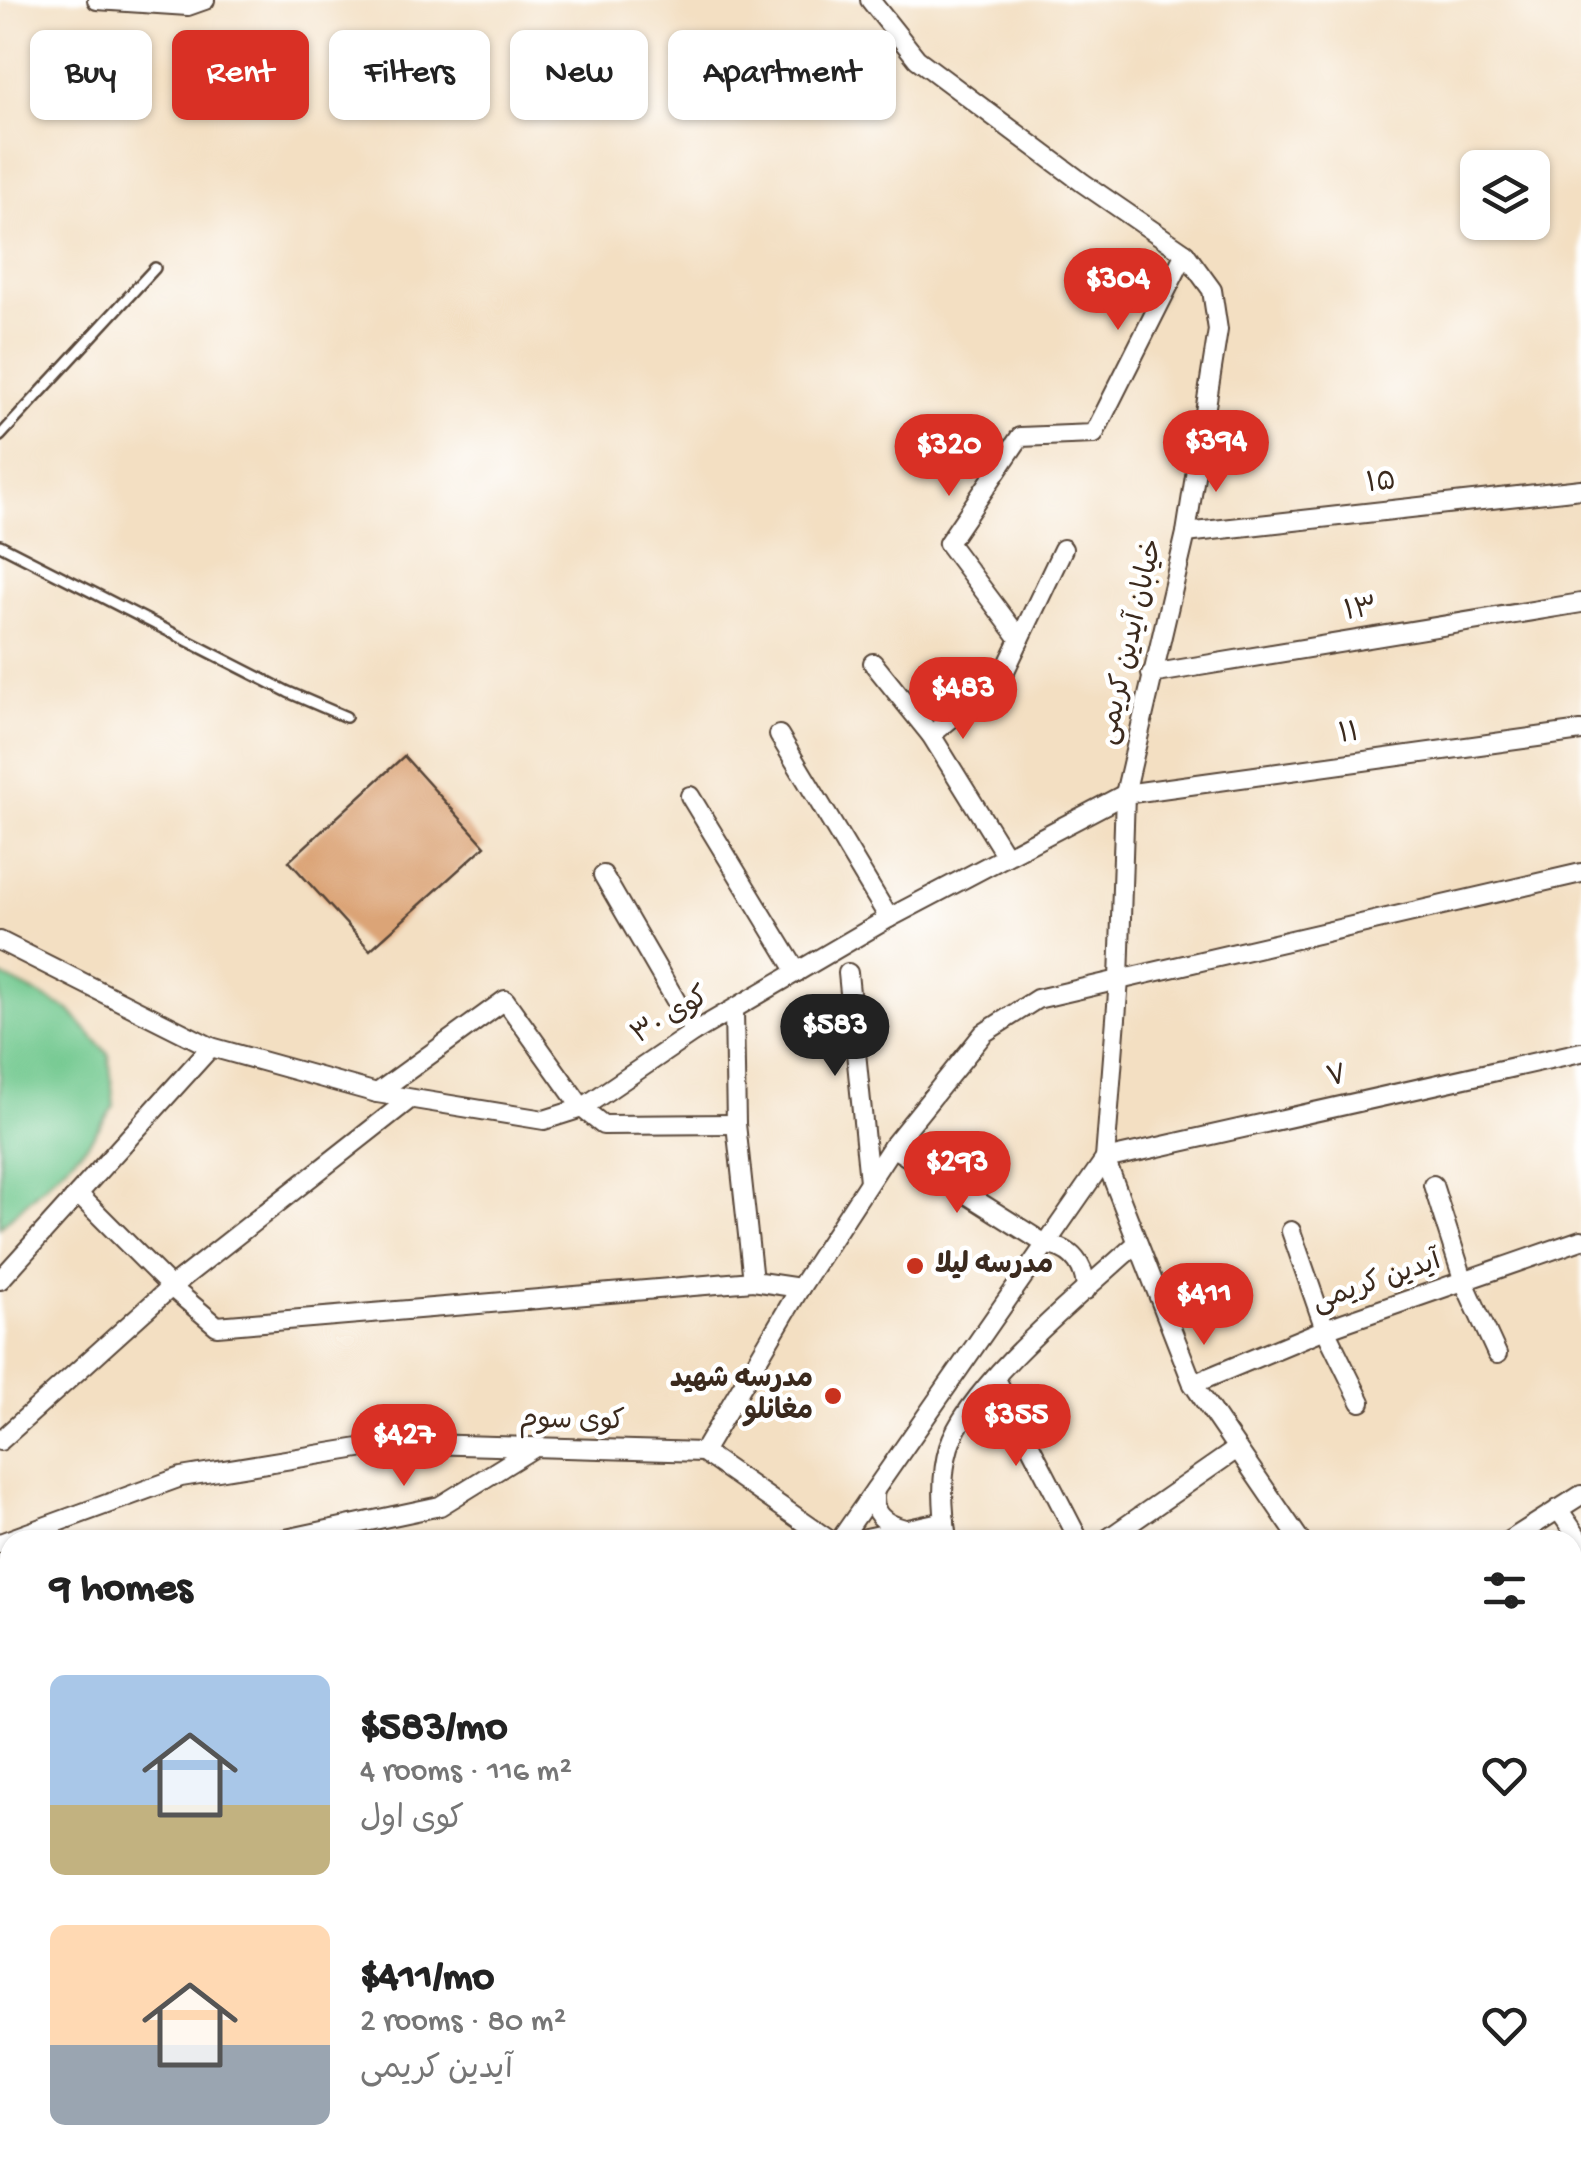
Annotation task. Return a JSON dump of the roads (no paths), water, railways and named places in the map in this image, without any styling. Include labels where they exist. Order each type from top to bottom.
[{"type":"street","points":[[98,0],[188,6],[205,0]]},
{"type":"street","name":"خیابان آیدین کریمی","points":[[870,0],[917,59],[1185,254],[1212,290],[1218,330],[1186,533],[1125,794],[1119,980],[1104,1159]]},
{"type":"street","points":[[1020,639],[948,543],[1020,437],[1094,434],[1185,254]]},
{"type":"street","name":"۱۵","points":[[1186,533],[1581,489]]},
{"type":"street","points":[[930,735],[1002,676],[1063,549]]},
{"type":"street","name":"۱۳","points":[[1151,674],[1581,603]]},
{"type":"street","points":[[873,663],[930,735],[1006,856]]},
{"type":"street","name":"۱۱","points":[[1125,794],[1581,731]]},
{"type":"street","points":[[779,734],[889,918]]},
{"type":"street","name":"کوی ۳۰","points":[[0,941],[211,1046],[377,1093],[544,1120],[582,1108],[694,1032],[889,918],[1125,794]]},
{"type":"street","points":[[690,796],[797,972]]},
{"type":"street","points":[[815,1530],[702,1452],[869,1181],[984,1033],[1037,999],[1581,873]]},
{"type":"street","points":[[603,874],[694,1032]]},
{"type":"street","points":[[848,973],[869,1181]]},
{"type":"street","points":[[377,1093],[505,1000],[582,1108],[603,1125],[736,1124]]},
{"type":"street","points":[[734,1012],[736,1124],[753,1282]]},
{"type":"street","points":[[0,1280],[211,1046]]},
{"type":"street","name":"۷","points":[[1104,1159],[1581,1052]]},
{"type":"street","points":[[0,1440],[171,1287],[410,1099]]},
{"type":"street","points":[[892,1147],[1047,1245],[1067,1251],[1076,1258],[1086,1278],[1086,1290]]},
{"type":"street","points":[[1104,1159],[1193,1384],[1293,1530]]},
{"type":"street","points":[[847,1530],[1104,1159]]},
{"type":"street","points":[[1433,1186],[1464,1282],[1497,1354]]},
{"type":"street","points":[[78,1194],[171,1287],[217,1326],[753,1282],[800,1288]]},
{"type":"street","points":[[1291,1231],[1325,1329],[1361,1402]]},
{"type":"street","name":"آیدین کریمی","points":[[1193,1384],[1325,1329],[1581,1240]]},
{"type":"street","points":[[874,1490],[872,1503],[878,1516],[890,1526],[946,1530],[944,1476],[961,1417],[994,1377],[1137,1242]]},
{"type":"street","points":[[994,1377],[1074,1530]]},
{"type":"street","name":"کوی سوم","points":[[36,1530],[181,1477],[390,1443],[702,1452]]},
{"type":"street","points":[[328,1530],[440,1506],[532,1449]]},
{"type":"street","points":[[1120,1530],[1237,1449]]},
{"type":"street","points":[[1525,1530],[1581,1495]]},
{"type":"street","points":[[1558,1509],[1573,1530]]},
{"type":"street","points":[[901,1530],[905,1529]]},
{"type":"lane","points":[[0,436],[155,268]]},
{"type":"lane","points":[[0,545],[346,718]]},
{"type":"place","name":"مدرسه لیلا","points":[[915,1266]]},
{"type":"place","name":"مدرسه شهید مغانلو","points":[[833,1396]]}]
